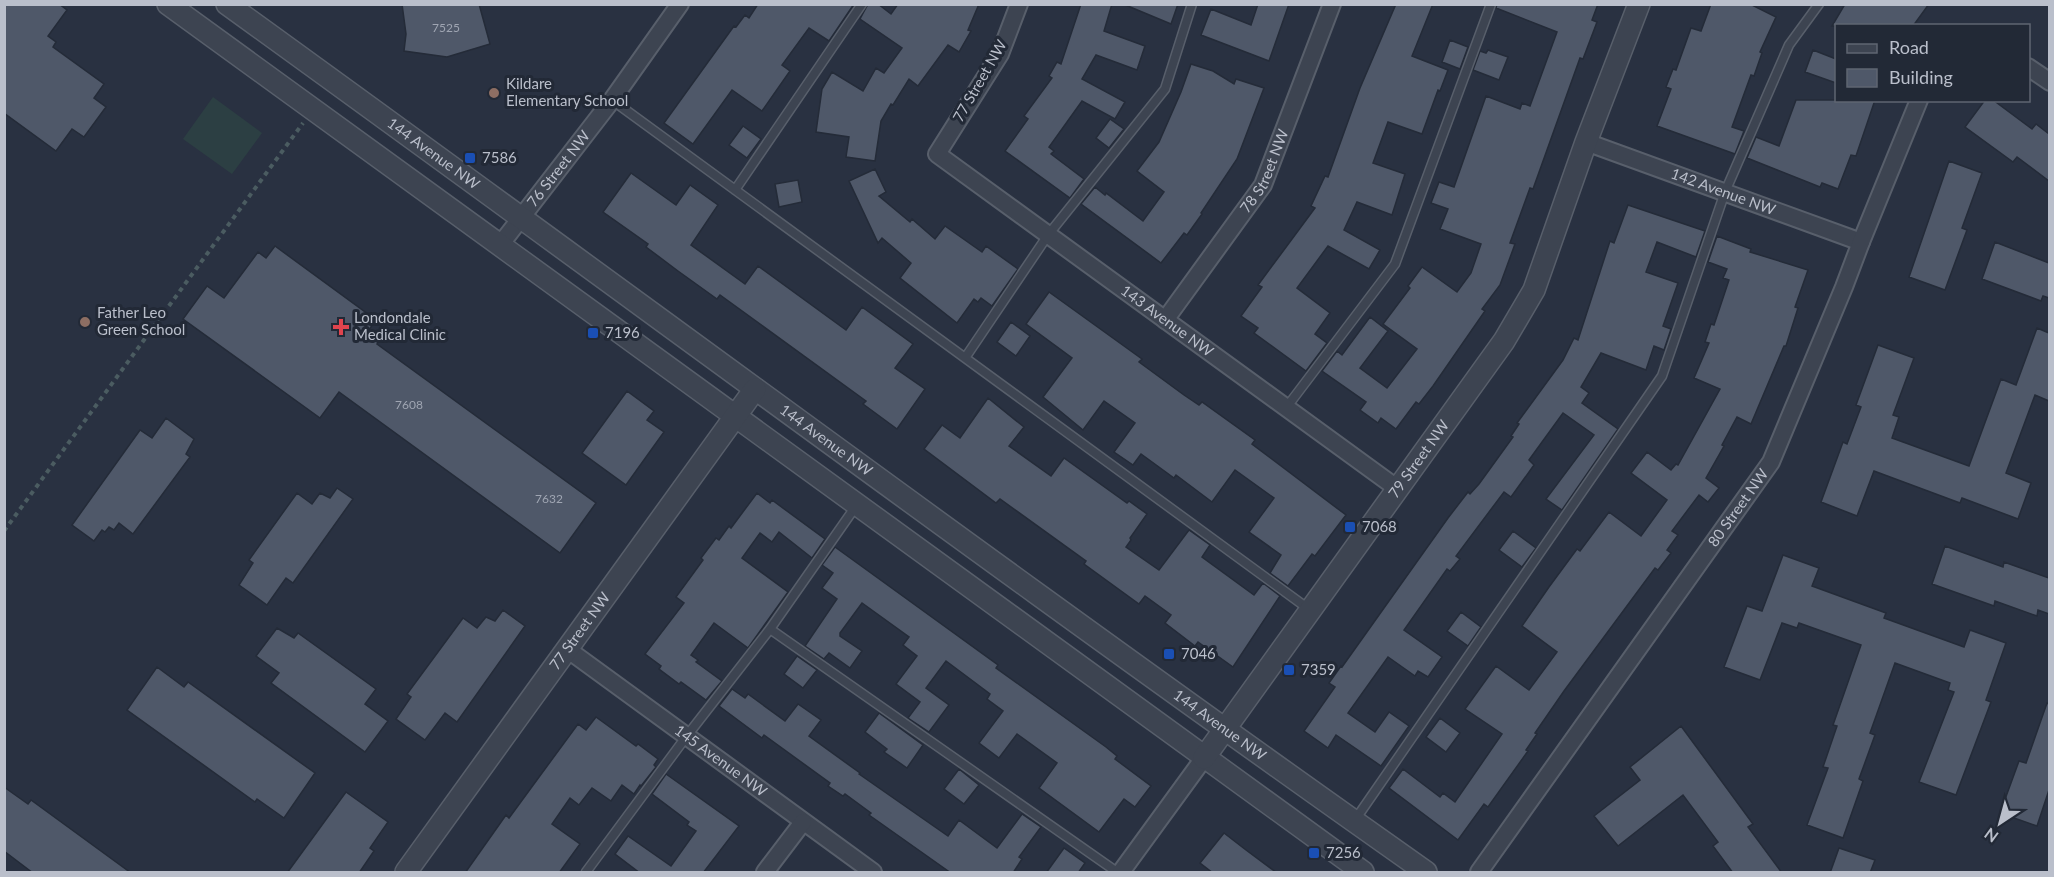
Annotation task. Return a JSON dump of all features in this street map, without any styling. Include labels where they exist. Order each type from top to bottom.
[{"type":"street","points":[[168,4],[1363,873]]},
{"type":"street","name":"144 Avenue NW","points":[[227,4],[755,389],[1426,873]]},
{"type":"street","name":"76 Street NW","points":[[500,245],[612,100],[680,4]]},
{"type":"street","name":"77 Street NW","points":[[937,154],[1000,54],[1019,4]]},
{"type":"street","name":"78 Street NW","points":[[1165,320],[1263,185],[1332,4]]},
{"type":"street","name":"79 Street NW","points":[[1121,873],[1504,341],[1534,291],[1586,142],[1639,4]]},
{"type":"street","points":[[2030,68],[2049,82]]},
{"type":"street","name":"80 Street NW","points":[[1479,873],[1771,462],[1918,102]]},
{"type":"street","name":"142 Avenue NW","points":[[1586,142],[1861,242]]},
{"type":"street","name":"143 Avenue NW","points":[[937,154],[1398,489]]},
{"type":"street","name":"77 Street NW","points":[[406,873],[755,389]]},
{"type":"street","name":"145 Avenue NW","points":[[567,649],[873,873]]},
{"type":"street","points":[[765,873],[803,822]]},
{"type":"lane","points":[[735,190],[862,4]]},
{"type":"lane","points":[[964,358],[1048,235],[1165,89],[1192,4]]},
{"type":"lane","points":[[1286,408],[1395,264],[1491,4]]},
{"type":"lane","points":[[1354,822],[1662,376],[1725,192],[1789,45],[1818,4]]},
{"type":"lane","points":[[612,100],[1310,611]]},
{"type":"lane","points":[[586,873],[686,737],[770,629],[857,506]]},
{"type":"lane","points":[[770,629],[1117,873]]},
{"type":"path","points":[[4,531],[303,122]]},
{"type":"green space","points":[[213,97],[262,133],[232,174],[183,139]]},
{"type":"building","points":[[4,4],[59,4],[67,10],[48,36],[56,42],[53,47],[104,84],[94,98],[106,107],[84,137],[72,129],[56,151],[4,113]]},
{"type":"building","points":[[402,4],[479,4],[490,44],[447,57],[404,51],[406,34]]},
{"type":"building","points":[[758,4],[854,4],[829,41],[809,28],[782,65],[790,71],[762,111],[732,90],[693,144],[664,123],[734,26],[736,27],[745,15],[749,18]]},
{"type":"building","points":[[868,4],[878,4],[891,14],[898,4],[979,4],[968,30],[971,31],[959,52],[948,45],[918,86],[909,79],[893,105],[891,104],[881,121],[875,161],[846,157],[849,137],[816,132],[822,89],[832,72],[863,91],[876,68],[884,73],[902,48],[860,19]]},
{"type":"building","points":[[1081,4],[1112,4],[1104,31],[1145,46],[1137,70],[1096,55],[1082,79],[1125,102],[1115,119],[1082,101],[1049,147],[1054,151],[1051,154],[1084,179],[1070,198],[1005,151],[1028,119],[1024,116],[1052,78],[1049,76],[1057,62],[1061,64]]},
{"type":"building","points":[[1123,4],[1178,4],[1171,24]]},
{"type":"building","points":[[1258,4],[1289,4],[1269,61],[1201,35],[1211,9],[1251,25]]},
{"type":"building","points":[[1396,4],[1433,4],[1412,56],[1448,70],[1422,134],[1388,122],[1373,163],[1405,174],[1392,215],[1357,202],[1344,230],[1380,250],[1369,269],[1328,246],[1297,288],[1330,313],[1315,334],[1327,343],[1306,371],[1254,333],[1258,328],[1241,316],[1262,287],[1258,285],[1315,208],[1311,206],[1325,176],[1328,177],[1360,88]]},
{"type":"building","points":[[1497,4],[1598,4],[1592,20],[1597,22],[1583,59],[1580,58],[1533,189],[1530,188],[1510,243],[1515,244],[1500,285],[1482,309],[1485,311],[1433,386],[1419,404],[1416,402],[1396,429],[1381,418],[1378,423],[1360,410],[1366,402],[1322,371],[1337,351],[1342,355],[1370,317],[1388,331],[1360,368],[1387,388],[1417,349],[1383,324],[1410,288],[1408,286],[1422,267],[1457,292],[1471,273],[1481,244],[1440,229],[1448,209],[1431,203],[1439,182],[1454,187],[1486,96],[1520,109],[1522,103],[1530,106],[1557,32],[1496,8]]},
{"type":"building","points":[[1711,4],[1750,4],[1776,17],[1760,52],[1762,53],[1754,76],[1751,75],[1732,127],[1744,131],[1735,154],[1657,126],[1671,89],[1666,87],[1673,69],[1676,70],[1691,28],[1701,31]]},
{"type":"building","points":[[1845,4],[1929,4],[1914,24],[1835,24],[1832,26]]},
{"type":"building","points":[[1450,40],[1468,47],[1460,69],[1442,62]]},
{"type":"building","points":[[1488,50],[1508,57],[1499,80],[1473,70],[1480,51],[1486,53]]},
{"type":"building","points":[[1813,50],[1835,59],[1835,83],[1805,72]]},
{"type":"building","points":[[1191,64],[1213,71],[1234,84],[1236,79],[1264,88],[1237,159],[1187,235],[1184,233],[1161,263],[1081,204],[1095,187],[1143,221],[1164,192],[1137,171],[1159,142]]},
{"type":"building","points":[[1796,100],[1874,102],[1856,156],[1851,155],[1838,189],[1822,183],[1820,187],[1747,158],[1756,137],[1779,146]]},
{"type":"building","points":[[1984,102],[1996,102],[2032,129],[2036,124],[2049,134],[2049,181],[2017,157],[2013,162],[1965,127]]},
{"type":"building","points":[[1110,119],[1124,129],[1109,148],[1096,138]]},
{"type":"building","points":[[743,126],[761,139],[747,158],[729,145]]},
{"type":"building","points":[[1949,161],[1982,173],[1962,228],[1967,230],[1945,290],[1909,277]]},
{"type":"building","points":[[875,169],[886,192],[879,196],[910,222],[912,219],[935,239],[945,226],[982,252],[986,246],[1018,269],[992,306],[981,298],[978,302],[974,299],[957,323],[900,278],[911,263],[882,238],[878,243],[849,181]]},
{"type":"building","points":[[631,173],[676,205],[690,185],[718,205],[691,245],[745,284],[758,266],[846,330],[862,307],[913,344],[895,368],[925,389],[897,429],[863,404],[866,401],[720,295],[717,299],[678,271],[646,247],[648,244],[603,212]]},
{"type":"building","points":[[798,180],[802,202],[779,207],[775,184]]},
{"type":"building","points":[[1628,205],[1705,231],[1696,257],[1657,242],[1646,272],[1678,283],[1663,326],[1671,329],[1664,350],[1654,346],[1646,370],[1601,353],[1581,387],[1589,393],[1582,403],[1618,429],[1562,510],[1546,499],[1594,435],[1563,413],[1529,460],[1534,465],[1511,497],[1504,492],[1456,556],[1460,559],[1450,571],[1447,569],[1404,630],[1442,657],[1428,677],[1418,671],[1415,676],[1388,657],[1348,713],[1375,732],[1389,712],[1409,726],[1381,766],[1336,735],[1328,748],[1304,731],[1335,687],[1329,683],[1448,518],[1468,492],[1470,494],[1479,484],[1513,437],[1511,436],[1519,424],[1517,423],[1563,360],[1574,338],[1578,340],[1610,241],[1614,243]]},
{"type":"building","points":[[1717,236],[1751,249],[1750,252],[1808,270],[1795,307],[1798,308],[1786,346],[1784,346],[1751,424],[1737,417],[1706,478],[1719,488],[1708,502],[1699,495],[1672,531],[1678,535],[1667,550],[1671,553],[1658,570],[1655,568],[1564,691],[1535,733],[1537,734],[1526,750],[1528,751],[1488,807],[1484,804],[1458,840],[1389,788],[1403,769],[1440,797],[1443,793],[1455,802],[1502,734],[1465,709],[1496,666],[1529,690],[1557,652],[1522,626],[1549,587],[1577,549],[1580,551],[1609,512],[1641,536],[1667,500],[1631,473],[1647,452],[1671,470],[1676,464],[1678,465],[1720,389],[1694,378],[1709,343],[1705,342],[1711,324],[1714,325],[1729,280],[1723,278],[1727,269],[1708,262]]},
{"type":"building","points":[[1995,242],[2049,263],[2049,298],[2043,296],[2041,301],[1982,279]]},
{"type":"building","points":[[275,246],[376,320],[368,331],[380,339],[377,344],[596,503],[560,553],[339,392],[320,418],[183,319],[207,286],[224,298],[258,252],[266,258]]},
{"type":"building","points":[[1049,292],[1142,359],[1139,362],[1184,395],[1199,405],[1202,402],[1255,440],[1252,444],[1346,515],[1315,556],[1312,554],[1288,586],[1270,573],[1281,555],[1249,532],[1274,498],[1235,470],[1212,502],[1176,475],[1174,478],[1141,454],[1133,465],[1114,452],[1135,423],[1104,401],[1083,430],[1043,397],[1072,358],[1026,324]]},
{"type":"building","points":[[1011,322],[1030,336],[1016,356],[997,342]]},
{"type":"building","points":[[2037,328],[2049,333],[2049,401],[2035,395],[2006,473],[2031,483],[2018,519],[1962,498],[1960,503],[1874,471],[1857,516],[1821,502],[1843,442],[1847,444],[1861,407],[1856,405],[1878,345],[1914,358],[1893,415],[1899,417],[1892,438],[1969,466],[2001,379],[2016,385]]},
{"type":"building","points":[[627,391],[654,411],[647,420],[664,432],[626,485],[582,453]]},
{"type":"building","points":[[988,398],[1024,427],[1009,446],[1051,476],[1064,458],[1127,503],[1129,501],[1147,514],[1126,547],[1159,570],[1189,530],[1210,545],[1202,557],[1254,595],[1263,583],[1280,596],[1233,667],[1198,642],[1195,646],[1165,623],[1171,615],[1145,596],[1139,604],[1084,564],[1086,561],[1000,499],[996,503],[924,449],[942,425],[960,438]]},
{"type":"building","points":[[166,418],[194,439],[186,454],[190,457],[133,534],[119,523],[114,530],[109,527],[105,532],[102,530],[94,541],[72,525],[140,430],[152,438]]},
{"type":"building","points":[[337,488],[353,499],[293,583],[286,578],[267,605],[239,585],[253,563],[249,560],[297,493],[312,504],[320,493],[330,498]]},
{"type":"building","points":[[757,493],[770,503],[772,500],[825,539],[812,558],[779,532],[772,542],[760,533],[742,558],[788,592],[748,648],[714,623],[691,655],[698,660],[696,662],[722,681],[706,700],[659,669],[661,666],[645,654],[684,603],[676,597],[703,560],[701,558],[716,538],[719,540],[729,526],[731,528]]},
{"type":"building","points":[[1513,531],[1536,548],[1522,567],[1499,550]]},
{"type":"building","points":[[1945,546],[2003,567],[2004,562],[2049,578],[2049,614],[2038,610],[2037,616],[1995,601],[1994,606],[1932,584]]},
{"type":"building","points":[[835,547],[998,665],[996,668],[1117,756],[1115,759],[1151,786],[1135,807],[1124,799],[1099,832],[1039,788],[1057,763],[1017,734],[999,758],[979,743],[1003,711],[987,699],[990,694],[946,661],[926,688],[949,705],[929,732],[908,718],[920,702],[896,684],[917,656],[903,645],[909,637],[862,603],[840,633],[840,636],[862,651],[850,668],[829,653],[824,659],[805,646],[837,599],[822,588],[833,573],[822,565]]},
{"type":"building","points":[[1783,555],[1819,568],[1812,586],[1886,613],[1884,618],[1964,647],[1970,630],[2006,643],[1986,700],[1991,702],[1956,795],[1919,782],[1954,692],[1948,690],[1950,683],[1895,663],[1870,733],[1875,735],[1859,779],[1863,781],[1843,838],[1807,825],[1828,768],[1823,767],[1837,726],[1833,725],[1861,645],[1799,623],[1797,628],[1782,623],[1760,680],[1724,667],[1747,606],[1762,611]]},
{"type":"building","points":[[503,610],[525,626],[457,722],[445,713],[425,740],[396,719],[411,697],[407,694],[463,618],[477,628],[486,617],[495,621]]},
{"type":"building","points":[[1461,612],[1481,627],[1468,646],[1447,631]]},
{"type":"building","points":[[277,628],[294,638],[298,633],[376,689],[365,704],[388,721],[365,752],[271,683],[279,673],[256,656]]},
{"type":"building","points":[[797,656],[817,670],[803,688],[784,674]]},
{"type":"building","points":[[157,667],[184,687],[188,682],[315,773],[284,818],[257,799],[255,802],[127,710]]},
{"type":"building","points":[[732,689],[745,698],[748,694],[785,721],[798,704],[821,720],[809,736],[948,836],[959,820],[997,848],[1022,814],[1041,827],[1019,857],[1022,859],[1013,873],[951,873],[869,815],[871,813],[845,794],[843,796],[828,786],[830,783],[764,735],[762,738],[719,706]]},
{"type":"building","points":[[2047,703],[2049,704],[2049,790],[2037,826],[2000,813],[2019,761],[2026,763]]},
{"type":"building","points":[[879,713],[923,745],[907,768],[884,752],[887,749],[865,732]]},
{"type":"building","points":[[596,717],[658,759],[654,765],[656,767],[641,786],[634,794],[622,785],[611,801],[592,788],[579,805],[570,798],[552,824],[580,844],[559,873],[465,873],[506,815],[509,818],[578,724],[586,730]]},
{"type":"building","points":[[1440,718],[1460,733],[1446,752],[1426,737]]},
{"type":"building","points":[[1681,726],[1753,824],[1748,827],[1782,873],[1733,873],[1713,846],[1718,842],[1683,795],[1618,846],[1594,816],[1640,780],[1630,767]]},
{"type":"building","points":[[959,769],[979,785],[964,804],[944,789]]},
{"type":"building","points":[[666,774],[739,826],[703,873],[640,873],[615,854],[628,836],[671,866],[696,831],[687,825],[689,822],[652,794]]},
{"type":"building","points":[[4,787],[28,804],[31,800],[131,873],[33,873],[4,851]]},
{"type":"building","points":[[346,792],[388,822],[370,848],[374,851],[359,873],[287,873]]},
{"type":"building","points":[[1224,833],[1277,873],[1213,873],[1200,863]]},
{"type":"building","points":[[1064,848],[1085,863],[1078,873],[1046,873]]},
{"type":"building","points":[[1839,848],[1875,860],[1870,873],[1830,873]]},
{"type":"place","name":"Kildare Elementary School","points":[[494,93]]},
{"type":"place","name":"7586","points":[[470,158]]},
{"type":"place","name":"Father Leo Green School","points":[[85,322]]},
{"type":"place","name":"Londondale Medical Clinic","points":[[341,327]]},
{"type":"place","name":"7196","points":[[593,333]]},
{"type":"place","name":"7068","points":[[1350,527]]},
{"type":"place","name":"7046","points":[[1169,654]]},
{"type":"place","name":"7359","points":[[1289,670]]},
{"type":"place","name":"7256","points":[[1314,853]]}]
